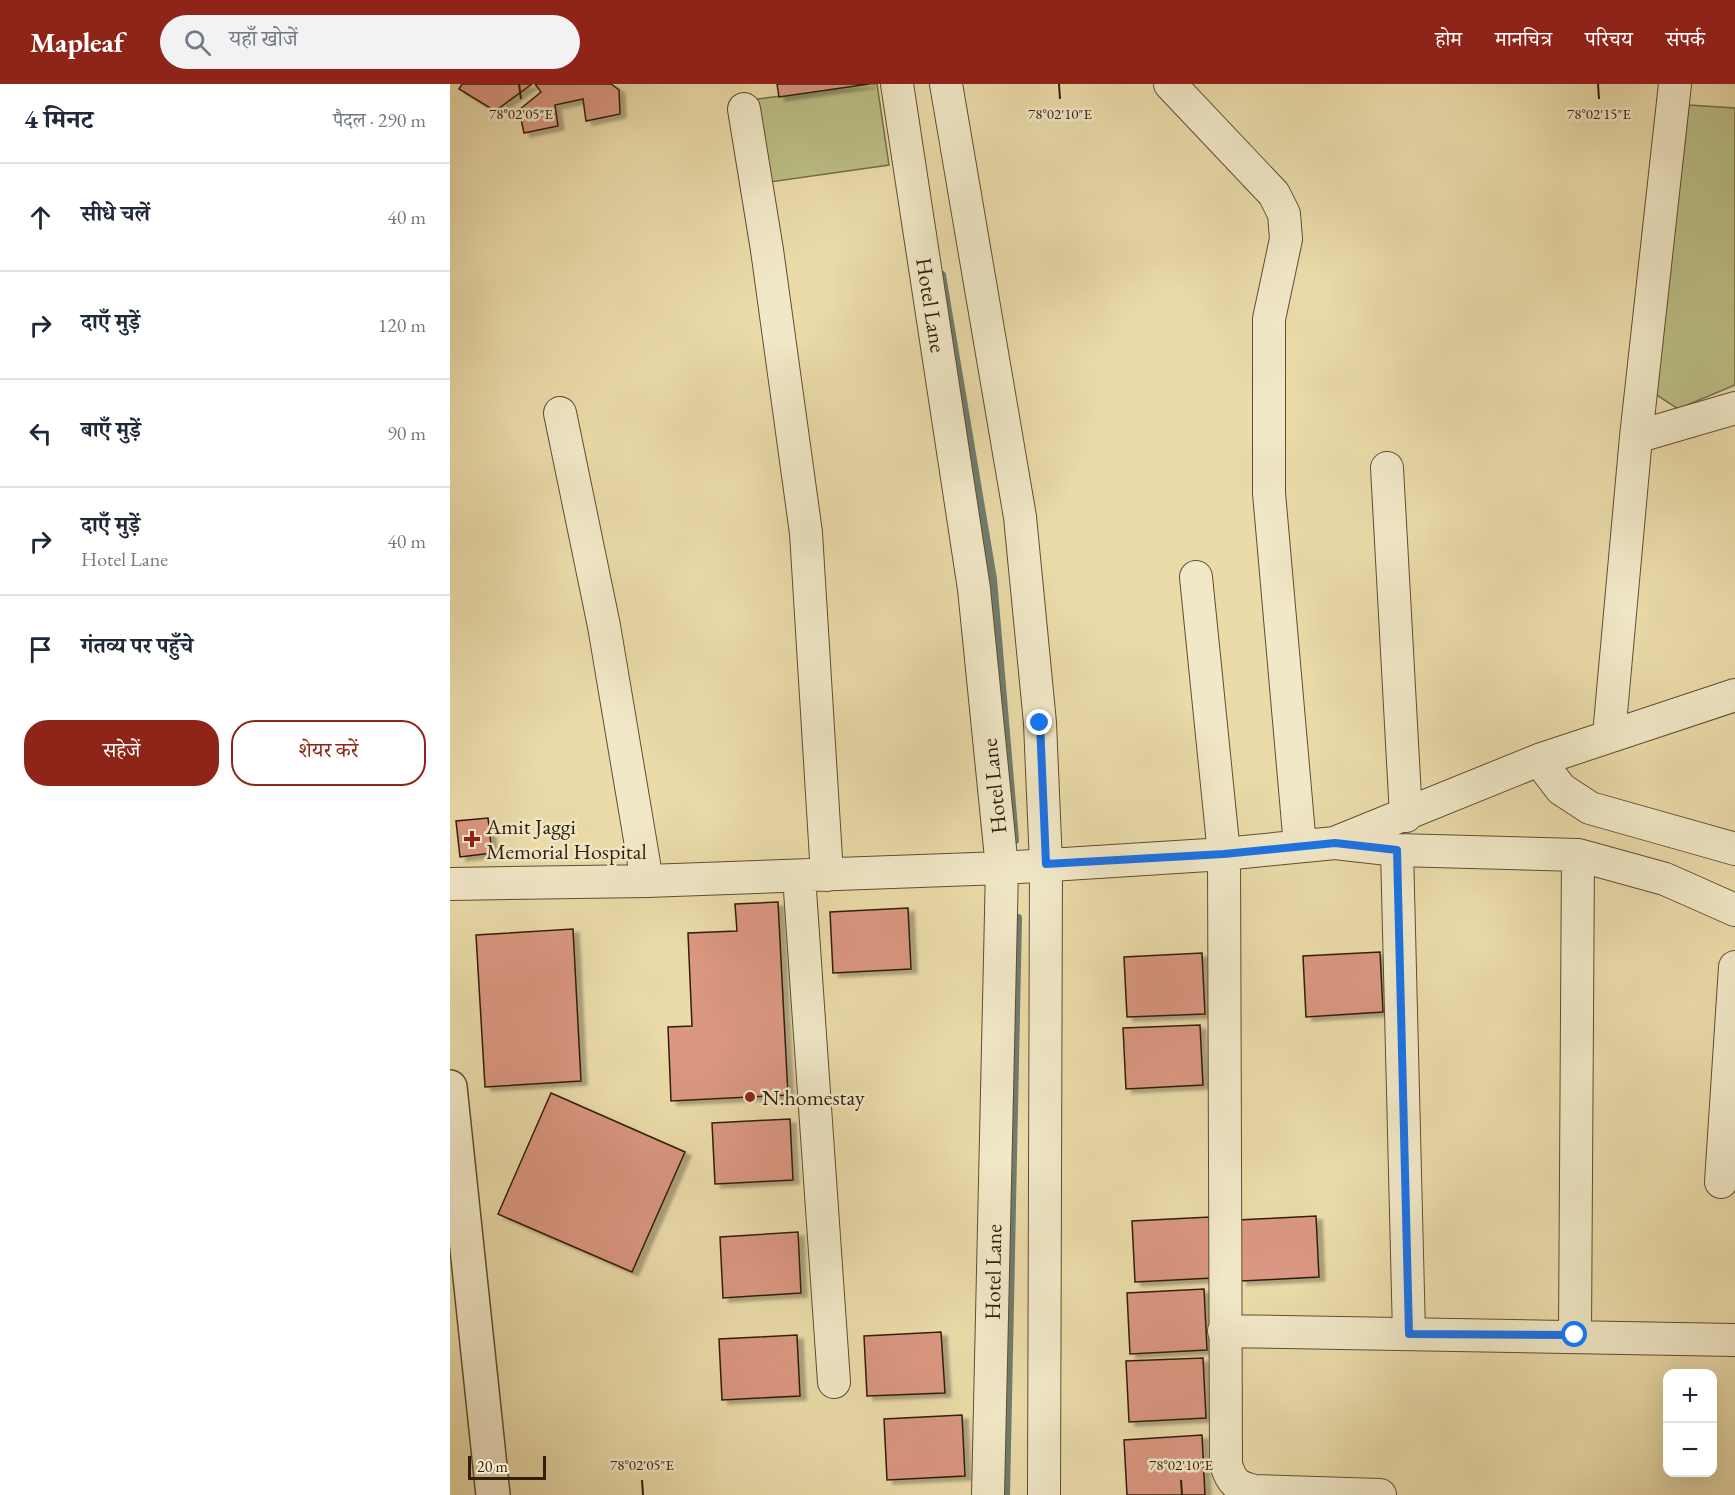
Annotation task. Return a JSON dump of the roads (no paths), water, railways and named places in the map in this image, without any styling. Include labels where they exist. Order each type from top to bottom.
[{"type":"street","name":"Hotel Lane","points":[[897,84],[974,590],[1002,868],[988,1495]]},
{"type":"street","name":"Hotel Lane","points":[[946,84],[1020,516],[1040,723],[1046,864],[1044,1495]]},
{"type":"street","points":[[1170,84],[1274,194],[1284,214],[1284,254],[1269,319],[1269,493],[1300,846]]},
{"type":"street","points":[[1609,735],[1636,437],[1675,84]]},
{"type":"street","points":[[744,109],[767,250],[806,533],[813,876],[834,1382]]},
{"type":"street","points":[[909,165],[959,155]]},
{"type":"street","points":[[1636,437],[1735,408]]},
{"type":"street","points":[[560,413],[604,626],[646,881]]},
{"type":"street","points":[[1387,468],[1406,816]]},
{"type":"street","points":[[1196,578],[1224,854],[1226,1464],[1229,1477],[1238,1487],[1255,1491],[1380,1495]]},
{"type":"street","points":[[1335,843],[1539,760],[1735,695]]},
{"type":"street","points":[[1539,760],[1561,789],[1590,808],[1735,849]]},
{"type":"street","points":[[450,884],[646,881],[1002,868],[1224,854],[1335,843],[1397,850],[1578,855],[1665,879],[1735,910]]},
{"type":"street","points":[[1397,850],[1409,1334]]},
{"type":"street","points":[[1575,1335],[1578,855]]},
{"type":"street","points":[[1721,1182],[1735,967]]},
{"type":"street","points":[[450,1087],[493,1495]]},
{"type":"street","points":[[1224,1331],[1575,1335],[1735,1340]]},
{"type":"waterway","points":[[942,275],[993,579],[1015,840]]},
{"type":"waterway","points":[[1006,1495],[1018,918]]},
{"type":"place","name":"Amit Jaggi Memorial Hospital","points":[[472,839]]},
{"type":"place","name":"N.homestay","points":[[750,1097]]}]
